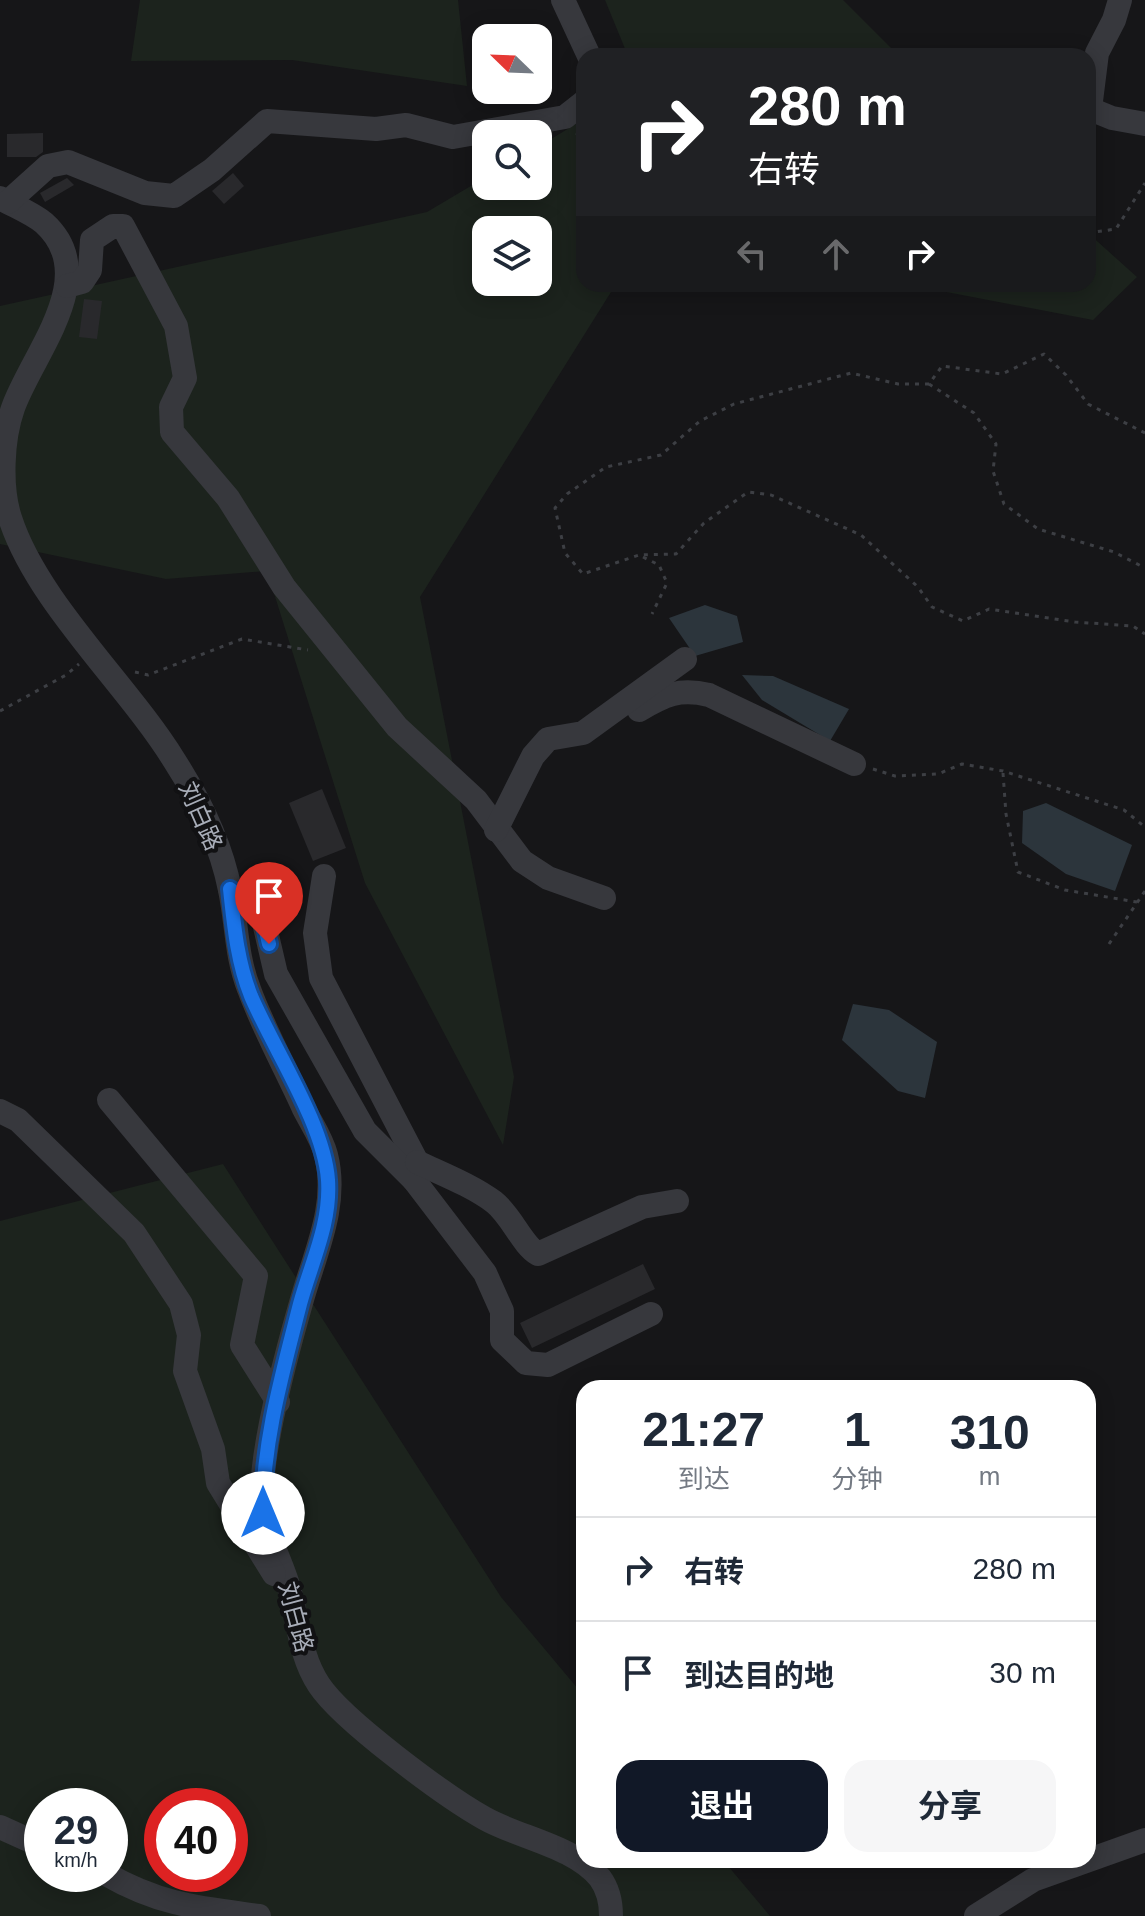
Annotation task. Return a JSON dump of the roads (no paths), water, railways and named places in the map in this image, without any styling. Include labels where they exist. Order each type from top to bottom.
[{"type":"street","points":[[563,0],[585,48]]},
{"type":"street","points":[[1096,61],[1120,0]]},
{"type":"street","points":[[576,108],[565,117],[453,137],[406,125],[376,129],[267,121],[212,170],[174,196],[145,193],[68,162],[48,166],[4,200],[46,225],[64,256],[67,286],[82,282],[90,270],[92,240],[113,226],[123,226],[170,313],[179,339],[185,378],[171,407],[172,432],[228,498],[284,587],[397,727],[476,800],[522,861],[548,878],[604,898]]},
{"type":"street","points":[[1096,111],[1145,124]]},
{"type":"street","name":"刘白路","points":[[67,286],[44,346],[25,377],[4,437],[3,482],[8,514],[26,558],[123,693],[144,716],[182,774],[210,826],[230,889],[238,959],[251,995],[325,1153],[329,1183],[326,1222],[301,1302],[262,1477],[263,1513],[288,1585],[306,1658],[318,1684],[339,1710],[483,1818],[576,1859]]},
{"type":"street","points":[[496,830],[533,756],[548,739],[583,733],[611,716],[685,659]]},
{"type":"street","points":[[611,716],[628,716],[671,692],[690,691],[709,695],[854,764]]},
{"type":"street","points":[[324,876],[315,933],[321,978],[415,1171],[485,1273],[502,1311],[502,1340],[526,1363],[548,1365],[651,1314]]},
{"type":"street","points":[[230,889],[262,914],[276,974],[365,1131],[415,1171],[495,1203],[519,1227],[530,1249],[538,1254],[642,1207],[677,1201]]},
{"type":"street","points":[[109,1100],[256,1276],[242,1345],[278,1402]]},
{"type":"street","points":[[0,1111],[18,1120],[134,1233],[181,1304],[189,1335],[185,1371],[213,1449],[218,1483],[272,1573],[288,1585]]},
{"type":"street","points":[[0,1827],[24,1838]]},
{"type":"street","points":[[1096,1858],[1145,1840]]},
{"type":"street","name":"刘白路","points":[[588,1868],[599,1877],[610,1896],[611,1916]]},
{"type":"street","points":[[976,1916],[1033,1880],[1067,1868]]},
{"type":"street","points":[[128,1886],[150,1898],[188,1907],[259,1916]]}]
